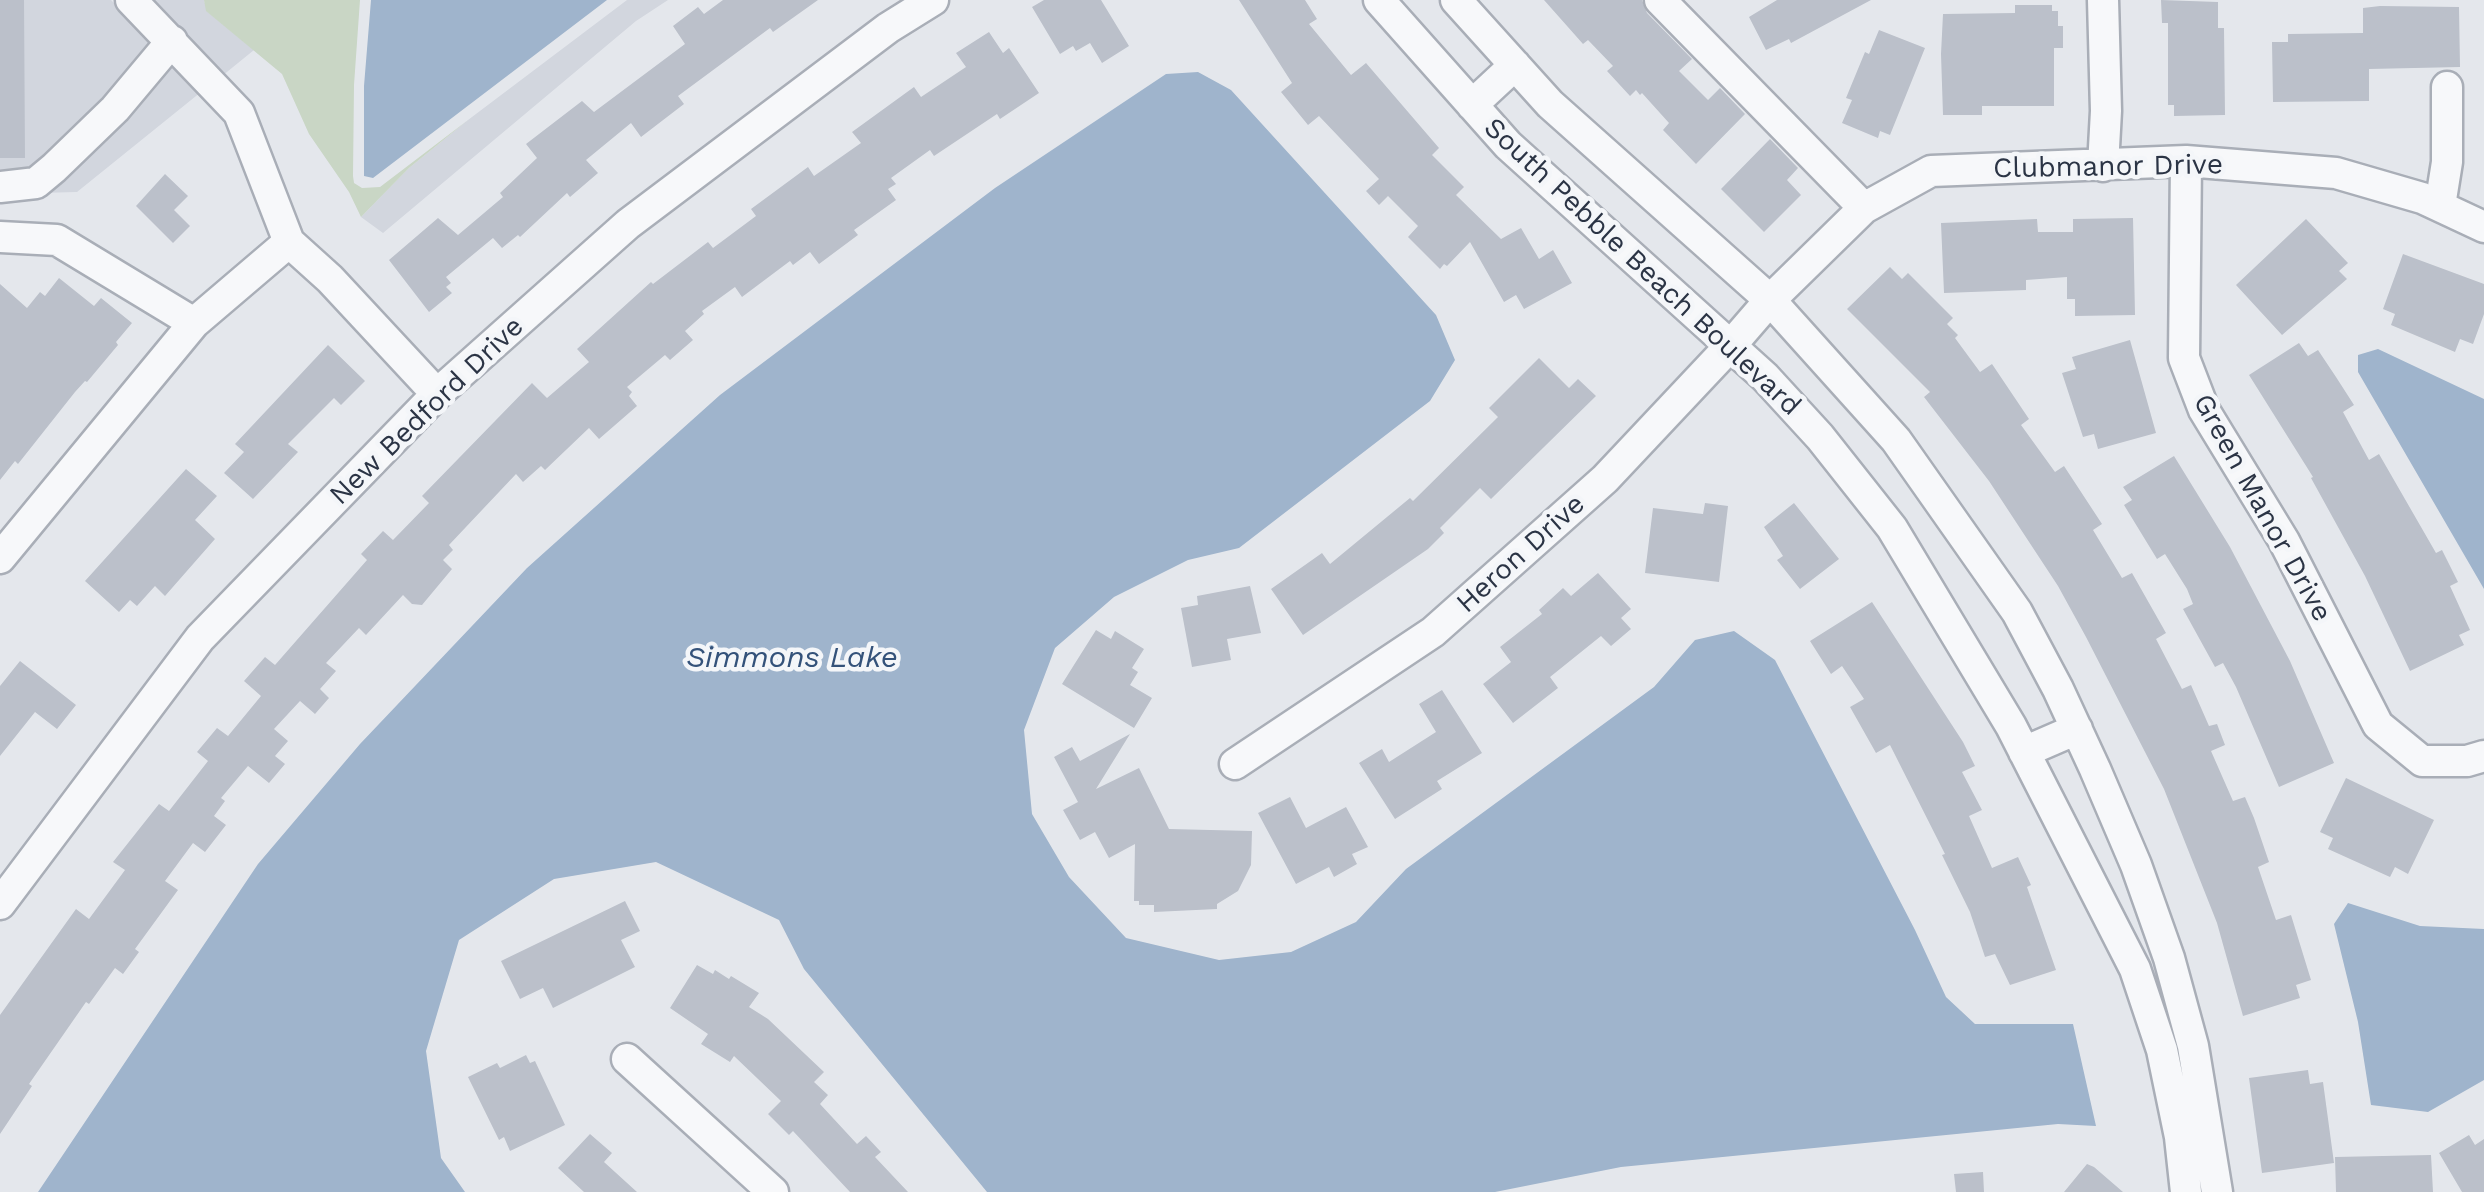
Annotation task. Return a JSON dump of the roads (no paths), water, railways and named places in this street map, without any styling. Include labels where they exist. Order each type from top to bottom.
[{"type":"street","points":[[130,0],[238,113],[289,242],[330,279],[438,394]]},
{"type":"street","name":"New Bedford Drive","points":[[0,904],[200,638],[438,394],[628,224],[888,28],[933,0]]},
{"type":"street","name":"South Pebble Beach Boulevard","points":[[1379,0],[1508,145],[1732,344],[1820,437],[1892,528],[2024,752],[2134,969],[2162,1050],[2180,1137],[2186,1192]]},
{"type":"street","name":"South Pebble Beach Boulevard","points":[[1456,0],[1550,104],[1770,300],[1896,440],[2016,612],[2076,729],[2136,865],[2170,958],[2193,1046],[2217,1192]]},
{"type":"street","points":[[1660,0],[1864,208]]},
{"type":"street","points":[[2103,0],[2103,166]]},
{"type":"street","points":[[0,187],[36,183],[54,168],[114,109],[172,41]]},
{"type":"street","points":[[1472,105],[1515,64]]},
{"type":"street","points":[[2440,206],[2448,162],[2447,87]]},
{"type":"street","name":"Clubmanor Drive","points":[[1770,300],[1864,208],[1931,171],[2186,161],[2336,172],[2422,198],[2484,227]]},
{"type":"street","name":"Green Manor Drive","points":[[2186,161],[2184,358],[2204,410],[2284,541],[2378,725],[2422,761],[2466,761],[2484,756]]},
{"type":"street","points":[[0,237],[57,240],[194,323]]},
{"type":"street","points":[[0,558],[194,323],[289,242]]},
{"type":"street","name":"Heron Drive","points":[[1235,764],[1432,632],[1605,478],[1770,300]]},
{"type":"street","points":[[1892,528],[1936,494]]},
{"type":"street","points":[[2024,752],[2076,729]]},
{"type":"street","points":[[2134,969],[2170,958]]},
{"type":"street","points":[[627,1059],[773,1192]]},
{"type":"water","points":[[371,0],[607,0],[373,178],[364,176],[364,86]]},
{"type":"water","name":"Simmons Lake","points":[[1198,72],[1231,90],[1436,315],[1455,360],[1430,401],[1239,548],[1188,560],[1114,597],[1055,648],[1024,730],[1032,814],[1069,877],[1126,938],[1219,960],[1291,952],[1356,922],[1406,869],[1654,687],[1695,640],[1734,631],[1775,660],[1946,997],[1975,1024],[2073,1024],[2096,1126],[2058,1124],[1621,1167],[1495,1192],[987,1192],[804,969],[779,920],[656,862],[554,879],[459,940],[426,1051],[441,1158],[465,1192],[38,1192],[258,864],[360,744],[527,568],[720,395],[995,188],[1166,74]]},
{"type":"water","points":[[2378,349],[2484,399],[2484,589],[2358,372],[2358,355]]},
{"type":"water","points":[[2348,903],[2420,926],[2484,929],[2484,1080],[2428,1112],[2371,1105],[2358,1022],[2334,924]]}]
